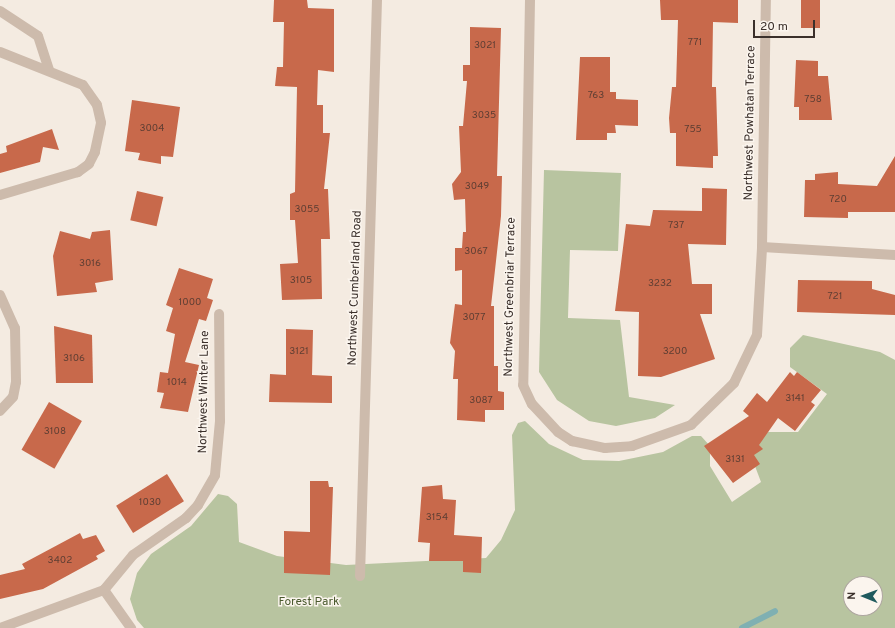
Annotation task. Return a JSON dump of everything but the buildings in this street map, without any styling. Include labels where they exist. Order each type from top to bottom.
[{"type":"street","name":"Northwest Cumberland Road","points":[[360,576],[377,0]]},
{"type":"street","name":"Northwest Greenbriar Terrace","points":[[530,0],[522,360],[523,384],[545,421],[572,441],[604,448],[632,446],[691,425],[734,383],[757,335],[762,247]]},
{"type":"street","name":"Northwest Powhatan Terrace","points":[[762,247],[766,0]]},
{"type":"street","points":[[0,11],[38,36],[48,69]]},
{"type":"street","points":[[0,52],[48,69],[83,85],[91,94],[101,123],[95,152],[89,164],[78,172],[0,195]]},
{"type":"street","points":[[762,247],[895,255]]},
{"type":"street","points":[[0,295],[15,328],[16,382],[13,397],[0,411]]},
{"type":"street","name":"Northwest Winter Lane","points":[[104,590],[133,555],[186,518],[211,485],[220,421],[219,314]]},
{"type":"street","points":[[0,628],[104,590],[130,628]]},
{"type":"green space","points":[[544,170],[621,173],[618,251],[570,250],[568,318],[620,320],[629,397],[675,405],[655,418],[616,426],[589,421],[557,400],[539,372]]},
{"type":"green space","name":"Forest Park","points":[[803,335],[880,352],[895,360],[895,628],[144,628],[137,620],[130,599],[137,573],[151,554],[191,526],[218,494],[228,496],[237,504],[239,542],[277,556],[346,565],[486,558],[501,540],[515,510],[512,435],[518,423],[525,421],[549,444],[583,460],[619,461],[663,452],[692,436],[701,436],[710,446],[710,466],[732,502],[761,482],[750,453],[768,432],[798,432],[827,394],[790,367],[790,348]]},
{"type":"waterway","points":[[742,628],[775,611]]}]
